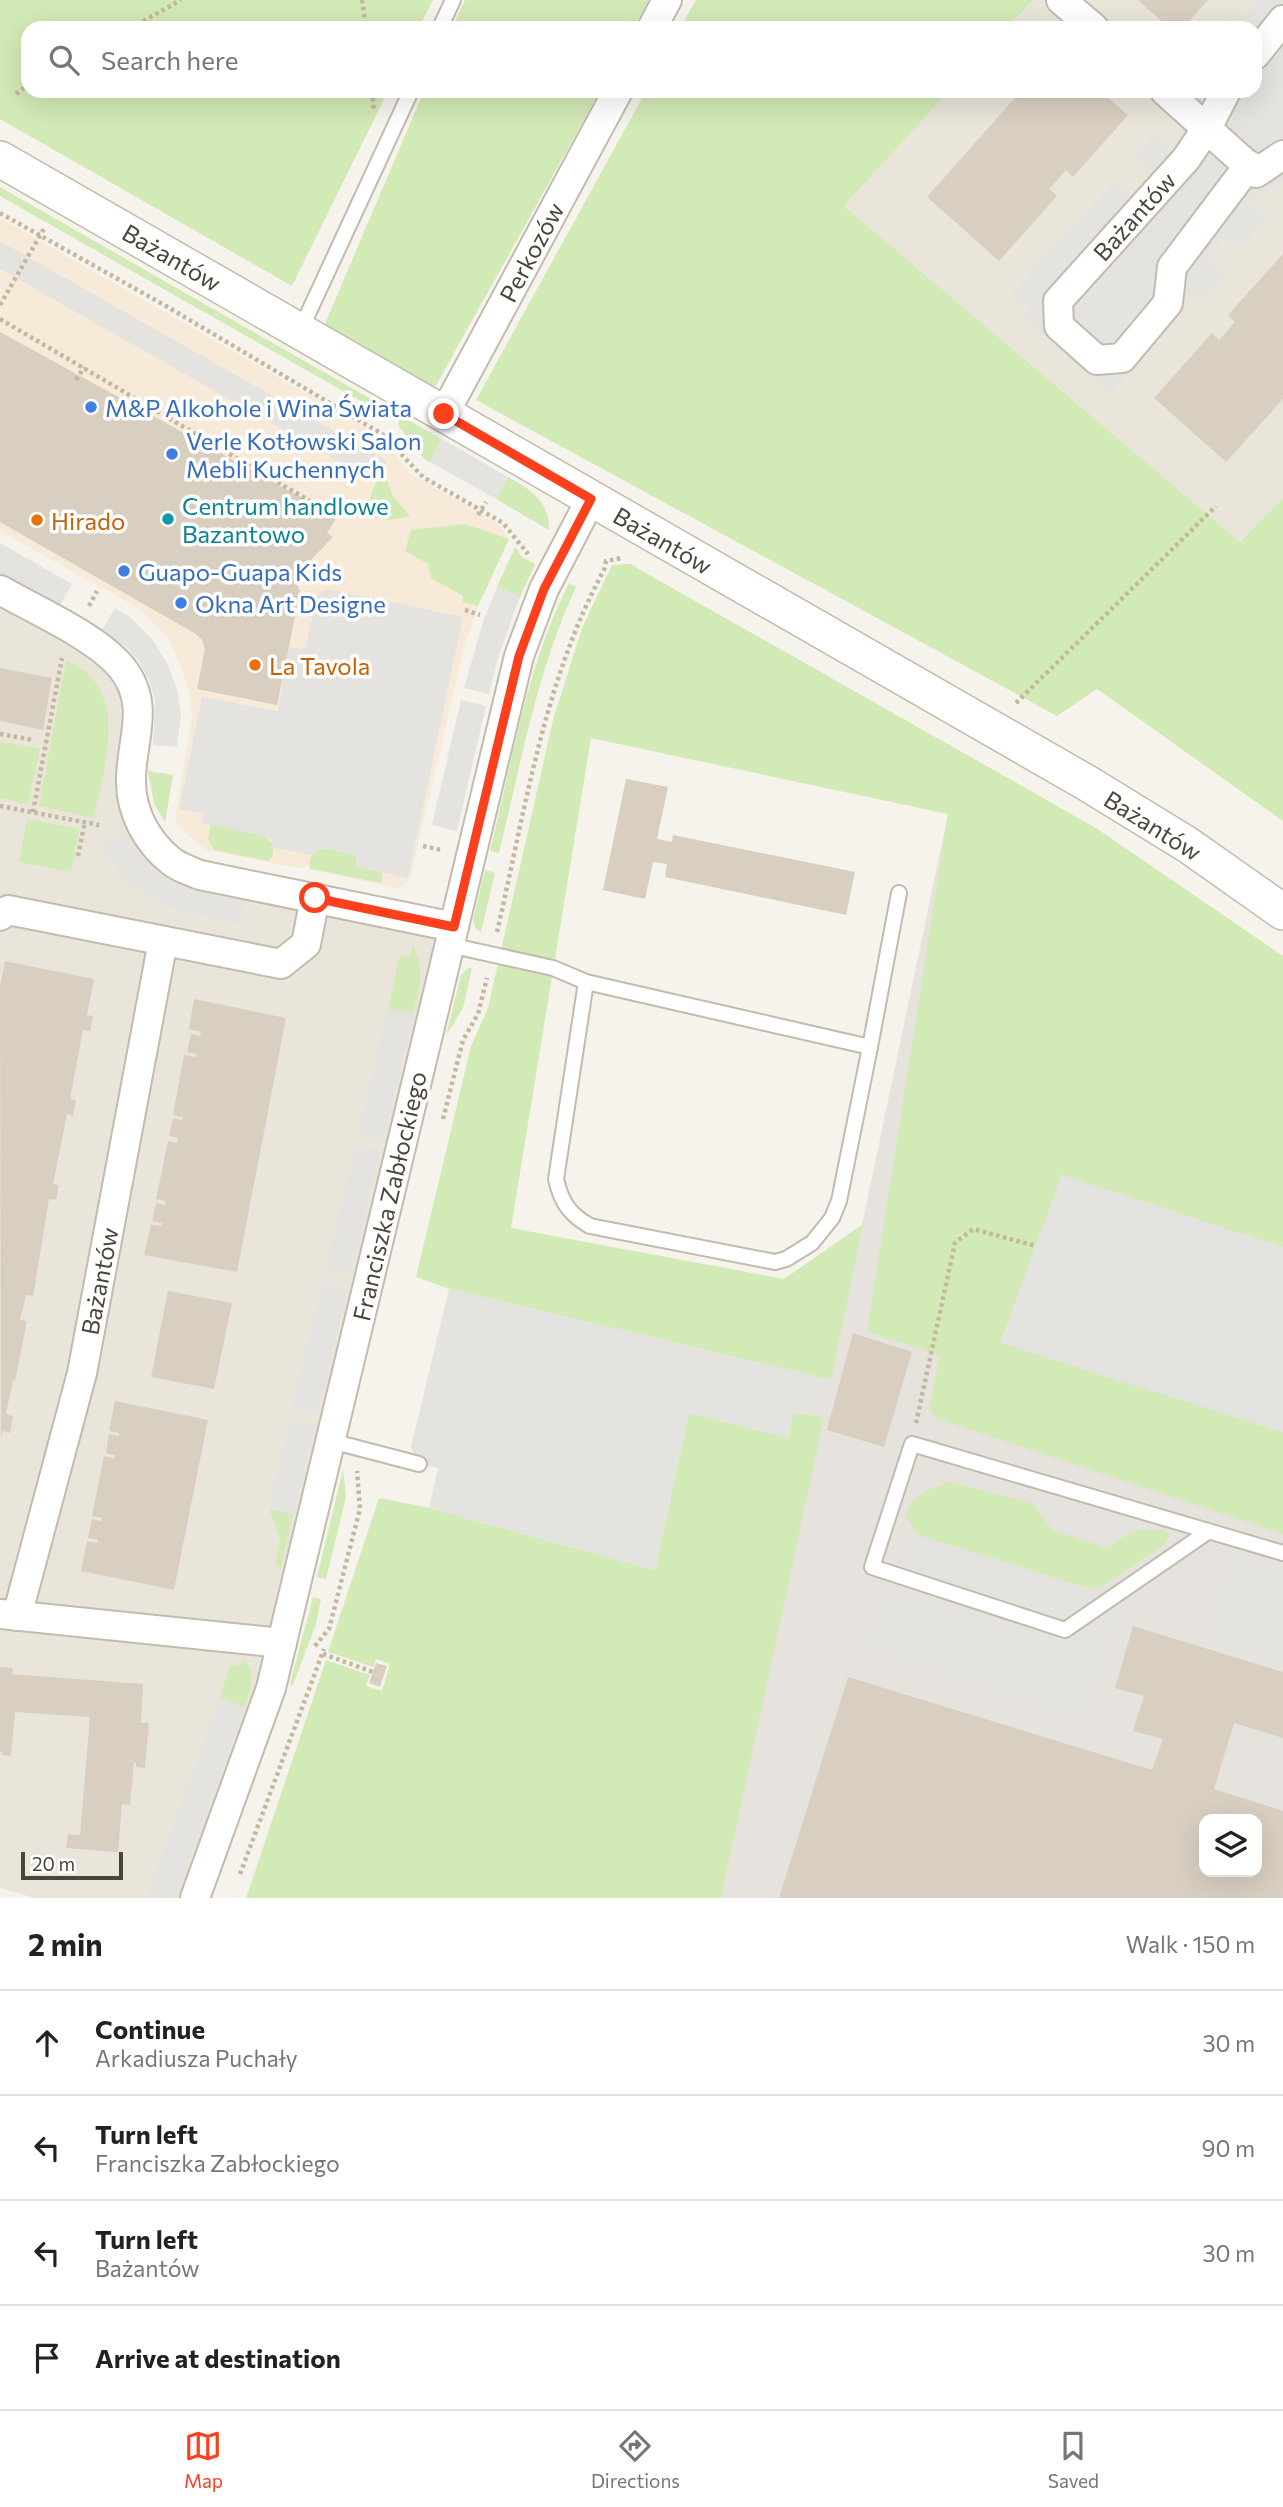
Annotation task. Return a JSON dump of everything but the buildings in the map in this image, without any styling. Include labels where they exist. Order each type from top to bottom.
[{"type":"street","points":[[656,21],[667,0]]},
{"type":"street","points":[[1061,0],[1086,21]]},
{"type":"street","points":[[1262,46],[1283,20]]},
{"type":"street","name":"Perkozów","points":[[444,414],[614,98]]},
{"type":"street","points":[[1173,98],[1253,169]]},
{"type":"street","name":"Bażantów","points":[[1222,98],[1207,128],[1186,159],[1058,301],[1059,326],[1097,360],[1122,358],[1168,303],[1172,267],[1253,169],[1283,155]]},
{"type":"street","name":"Bażantów","points":[[0,159],[1087,783],[1188,845],[1283,912]]},
{"type":"street","name":"Franciszka Zabłockiego","points":[[195,1898],[271,1688],[519,656],[544,589],[591,499]]},
{"type":"street","points":[[0,590],[100,648],[122,669],[135,694],[139,721],[130,783],[136,814],[150,840],[172,862],[200,875],[315,898],[452,936]]},
{"type":"street","points":[[0,916],[9,911],[281,964],[306,944],[315,898]]},
{"type":"street","name":"Bażantów","points":[[163,942],[82,1373],[9,1615],[282,1643]]},
{"type":"lane","points":[[443,21],[453,0]]},
{"type":"lane","points":[[300,331],[408,98]]},
{"type":"lane","points":[[586,982],[556,1180],[563,1203],[571,1213],[590,1227],[775,1262],[798,1252],[823,1231],[839,1200],[900,893]]},
{"type":"lane","points":[[452,936],[492,954],[553,968],[586,982],[870,1047]]},
{"type":"lane","points":[[331,1441],[419,1464]]},
{"type":"lane","points":[[1209,1531],[1065,1630],[872,1567],[912,1444],[1209,1531],[1283,1553]]},
{"type":"path","points":[[144,21],[181,0]]},
{"type":"path","points":[[362,0],[365,21]]},
{"type":"path","points":[[16,93],[21,90]]},
{"type":"path","points":[[0,213],[358,418],[382,433],[423,477],[480,512],[493,516]]},
{"type":"path","points":[[0,305],[45,227]]},
{"type":"path","points":[[0,319],[337,517]]},
{"type":"path","points":[[76,380],[83,368]]},
{"type":"path","points":[[480,512],[486,502]]},
{"type":"path","points":[[990,728],[1216,506]]},
{"type":"path","points":[[441,1127],[463,1041],[482,1004],[545,723],[578,622],[606,561]]},
{"type":"path","points":[[465,610],[480,615]]},
{"type":"path","points":[[33,812],[63,651]]},
{"type":"path","points":[[0,734],[33,740]]},
{"type":"path","points":[[0,806],[99,825]]},
{"type":"path","points":[[78,856],[85,822]]},
{"type":"path","points":[[423,846],[451,852]]},
{"type":"path","points":[[912,1444],[955,1243],[973,1228],[1035,1247]]},
{"type":"path","points":[[314,1647],[329,1629],[360,1509],[357,1472],[362,1449]]},
{"type":"path","points":[[236,1885],[323,1652],[373,1672]]},
{"type":"shaded area","points":[[1033,0],[1283,0],[1283,498],[1240,542],[844,206],[943,98],[1262,98],[1262,21],[1014,21]]},
{"type":"shaded area","points":[[1258,0],[1283,0],[1283,181],[1248,202],[1268,219],[1240,249],[1226,236],[1206,257],[1225,275],[1200,302],[1187,290],[1181,314],[1111,393],[1023,318],[1030,310],[1011,294],[1113,181],[1131,195],[1152,172],[1134,157],[1154,135],[1173,152],[1180,142],[1180,129],[1174,116],[1190,98],[1262,98],[1262,21],[1240,21]]},
{"type":"shaded area","points":[[0,218],[372,431],[411,474],[498,524],[509,539],[478,606],[463,653],[410,878],[406,884],[399,888],[392,887],[306,865],[303,869],[206,850],[181,829],[175,819],[192,715],[183,672],[169,640],[142,612],[129,603],[0,531]]},
{"type":"shaded area","points":[[0,241],[387,461],[375,482],[0,269]]},
{"type":"shaded area","points":[[442,439],[508,477],[496,499],[430,462]]},
{"type":"shaded area","points":[[0,543],[72,584],[59,607],[0,573]]},
{"type":"shaded area","points":[[497,587],[520,597],[498,658],[489,694],[464,688],[484,619]]},
{"type":"shaded area","points":[[327,589],[463,617],[408,878],[356,866],[358,857],[354,854],[323,848],[311,855],[274,848],[271,840],[264,836],[201,823],[203,814],[179,809],[202,697],[278,711],[288,647],[305,649],[318,595]]},
{"type":"shaded area","points":[[0,590],[122,669],[130,783],[172,862],[454,927],[282,1643],[195,1898],[35,1898],[0,1888]]},
{"type":"shaded area","points":[[115,608],[131,618],[152,639],[167,663],[177,689],[181,714],[177,747],[153,745],[155,701],[149,680],[138,660],[125,646],[102,630]]},
{"type":"shaded area","points":[[461,700],[486,706],[457,831],[432,825]]},
{"type":"shaded area","points":[[948,814],[1283,1050],[1283,1898],[721,1898]]},
{"type":"shaded area","points":[[124,834],[148,866],[165,878],[186,888],[245,900],[241,925],[164,906],[132,886],[120,875],[101,846]]},
{"type":"shaded area","points":[[388,1008],[413,1014],[383,1138],[358,1133]]},
{"type":"shaded area","points":[[356,1145],[380,1151],[350,1275],[325,1269]]},
{"type":"shaded area","points":[[1062,1175],[1283,1247],[1283,1432],[1000,1343]]},
{"type":"shaded area","points":[[323,1281],[347,1287],[317,1415],[292,1408]]},
{"type":"shaded area","points":[[449,1289],[831,1380],[824,1417],[794,1412],[788,1438],[689,1413],[655,1570],[429,1508],[438,1468],[419,1464],[411,1447]]},
{"type":"shaded area","points":[[289,1420],[314,1426],[293,1514],[269,1509]]},
{"type":"shaded area","points":[[918,1535],[1124,1600],[1090,1725],[861,1650]]},
{"type":"shaded area","points":[[1232,1552],[1283,1568],[1283,1666],[1204,1641]]},
{"type":"shaded area","points":[[220,1698],[245,1707],[174,1898],[146,1898]]},
{"type":"green space","points":[[0,0],[433,0],[422,21],[21,21],[21,98],[385,98],[292,286],[0,119]]},
{"type":"green space","points":[[465,0],[649,0],[637,21],[455,21]]},
{"type":"green space","points":[[696,0],[1033,0],[1014,21],[684,21]]},
{"type":"green space","points":[[421,98],[596,98],[434,389],[324,326]]},
{"type":"green space","points":[[642,98],[943,98],[844,206],[1240,542],[1283,498],[1283,821],[1097,689],[1057,716],[476,400]]},
{"type":"green space","points":[[0,187],[383,406],[380,412],[0,196]]},
{"type":"green space","points":[[401,416],[442,439],[430,462],[424,459],[398,425]]},
{"type":"green space","points":[[383,470],[393,496],[410,516],[390,520],[365,516],[373,489]]},
{"type":"green space","points":[[508,477],[524,486],[542,504],[549,530],[496,499]]},
{"type":"green space","points":[[465,524],[509,539],[478,606],[463,602],[463,596],[431,578],[428,564],[405,551],[411,530]]},
{"type":"green space","points":[[515,547],[522,557],[535,564],[520,597],[497,587]]},
{"type":"green space","points":[[630,564],[1096,828],[1283,956],[1283,1247],[1062,1175],[1000,1343],[1283,1432],[1283,1534],[935,1418],[929,1409],[940,1355],[867,1332],[948,814],[591,738],[511,1228],[784,1279],[863,1224],[831,1380],[449,1289],[416,1277],[471,1046],[488,1008],[553,720],[582,628],[612,565]]},
{"type":"green space","points":[[569,583],[576,587],[540,684],[499,853],[490,851],[531,681],[554,615]]},
{"type":"green space","points":[[66,661],[87,673],[100,689],[106,708],[107,753],[94,818],[39,806]]},
{"type":"green space","points":[[0,741],[40,749],[28,804],[0,798]]},
{"type":"green space","points":[[148,771],[173,775],[165,822],[154,804]]},
{"type":"green space","points":[[27,819],[79,829],[71,872],[19,862]]},
{"type":"green space","points":[[211,824],[264,836],[273,844],[273,855],[269,861],[214,850],[208,839]]},
{"type":"green space","points":[[323,848],[357,855],[356,866],[383,873],[381,883],[310,869],[312,855]]},
{"type":"green space","points":[[485,870],[495,873],[481,932],[476,929],[473,920]]},
{"type":"green space","points":[[413,946],[420,971],[413,1014],[388,1008],[400,955],[409,957]]},
{"type":"green space","points":[[468,968],[472,968],[463,1008],[446,1036],[461,975]]},
{"type":"green space","points":[[793,1412],[824,1417],[721,1898],[246,1898],[326,1660],[370,1675],[366,1686],[382,1691],[390,1664],[376,1659],[373,1667],[328,1652],[379,1498],[429,1508],[655,1570],[689,1413],[788,1438]]},
{"type":"green space","points":[[343,1469],[346,1497],[326,1579],[317,1577]]},
{"type":"green space","points":[[951,1482],[1034,1504],[1052,1530],[1109,1549],[1123,1537],[1137,1531],[1170,1532],[1165,1544],[1106,1584],[1091,1589],[918,1535],[906,1516],[912,1502],[923,1493]]},
{"type":"green space","points":[[269,1509],[293,1514],[281,1567],[275,1566],[280,1538]]},
{"type":"green space","points":[[313,1597],[321,1599],[316,1624],[293,1685],[290,1684]]},
{"type":"green space","points":[[243,1658],[252,1675],[245,1707],[220,1698],[230,1665],[240,1667]]},
{"type":"place","name":"M&P Alkohole i Wina Świata","points":[[91,407]]},
{"type":"place","name":"Verle Kotłowski Salon Mebli Kuchennych","points":[[172,454]]},
{"type":"place","name":"Centrum handlowe Bazantowo","points":[[168,519]]},
{"type":"place","name":"Hirado","points":[[37,520]]},
{"type":"place","name":"Guapo-Guapa Kids","points":[[124,571]]},
{"type":"place","name":"Okna Art Designe","points":[[181,603]]},
{"type":"place","name":"La Tavola","points":[[255,665]]},
{"type":"route","points":[[315,898],[454,927],[519,656],[544,589],[591,499],[444,414]]}]
